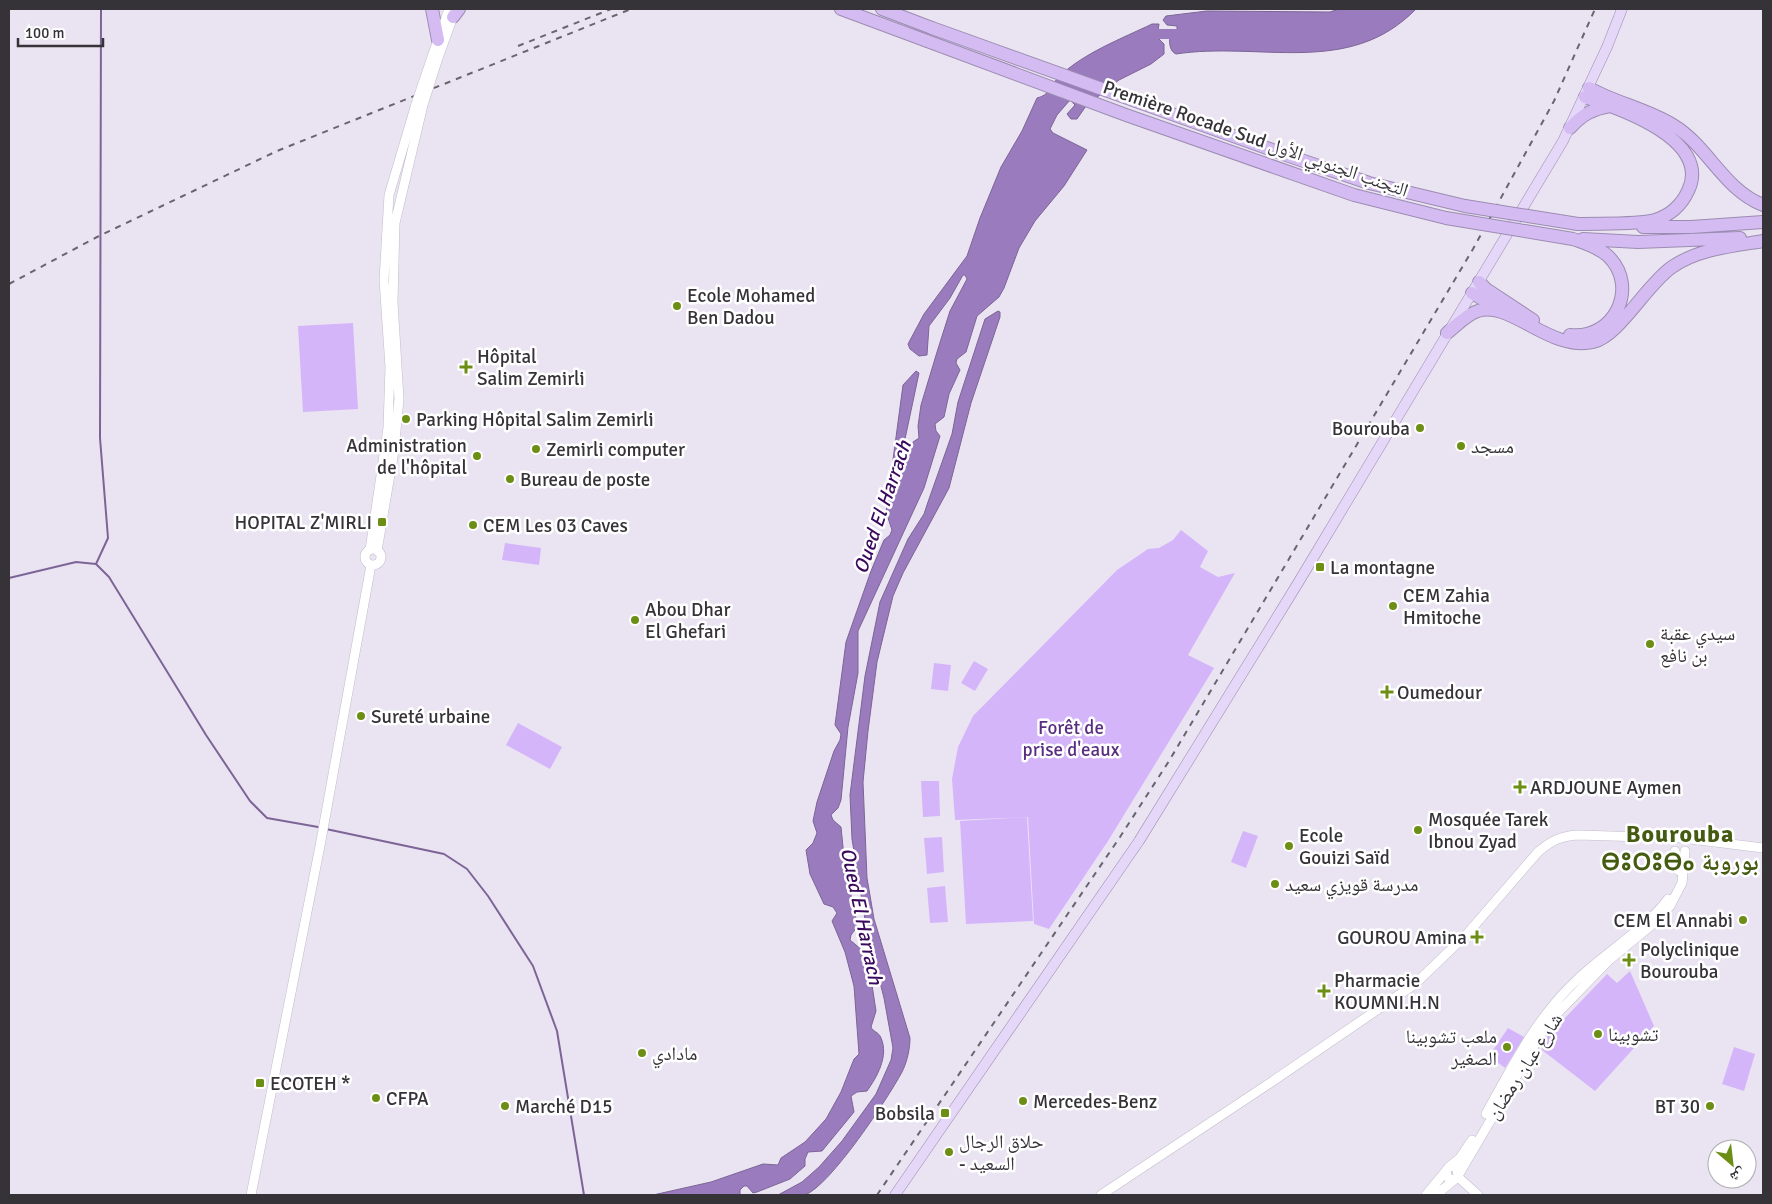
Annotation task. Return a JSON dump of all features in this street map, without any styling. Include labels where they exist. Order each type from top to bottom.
[{"type":"highway","points":[[432,9],[438,40]]},
{"type":"highway","name":"Première Rocade Sud التجنب الجنوبي الأول","points":[[841,9],[1126,114],[1354,195],[1446,218],[1573,239],[1638,242],[1763,236]]},
{"type":"highway","name":"Première Rocade Sud التجنب الجنوبي الأول","points":[[882,9],[1289,156],[1369,182],[1465,206],[1578,224],[1691,227],[1763,222]]},
{"type":"highway","points":[[1578,224],[1653,220],[1670,214],[1682,203],[1691,185],[1692,167],[1684,150],[1668,134],[1587,92]]},
{"type":"highway","points":[[1587,92],[1674,125],[1726,181],[1741,193],[1763,205]]},
{"type":"highway","points":[[1570,128],[1581,116],[1596,108],[1612,106]]},
{"type":"highway","points":[[1479,282],[1486,289],[1541,325],[1561,334],[1590,334],[1614,316],[1622,301],[1622,286],[1618,273],[1608,256],[1597,248],[1573,239]]},
{"type":"highway","points":[[1472,293],[1552,338],[1572,344],[1594,342],[1611,334],[1655,281],[1673,266],[1700,253],[1763,241]]},
{"type":"highway","points":[[1447,333],[1479,310],[1491,310],[1519,320]]},
{"type":"main road","points":[[895,1195],[1139,841],[1298,583],[1570,128],[1622,9]]},
{"type":"street","points":[[435,57],[438,40],[454,11]]},
{"type":"street","points":[[252,1195],[320,846],[371,565],[380,561],[381,556],[373,551],[394,451],[399,398],[393,302],[395,223],[420,105],[435,57],[454,11]]},
{"type":"street","points":[[1101,1195],[1392,1001],[1434,967],[1467,934],[1538,852],[1551,841],[1562,836],[1578,835],[1661,838],[1683,843]]},
{"type":"street","points":[[1661,838],[1680,853],[1683,843]]},
{"type":"street","points":[[1674,850],[1672,843],[1698,840],[1763,848]]},
{"type":"street","name":"شارع عبان رمضان","points":[[1436,1195],[1457,1177],[1547,1024],[1597,972],[1654,924],[1670,906],[1682,883],[1683,843]]},
{"type":"street","name":"شارع عبان رمضان","points":[[1426,1195],[1460,1158],[1470,1143],[1522,1049],[1543,1016],[1578,978],[1665,903],[1674,888],[1678,873],[1674,850]]},
{"type":"street","points":[[1448,1169],[1457,1168],[1457,1177],[1476,1195]]},
{"type":"green space","points":[[353,323],[358,409],[303,412],[298,326]]},
{"type":"green space","name":"Forêt de prise d'eaux","points":[[1181,530],[1208,551],[1200,567],[1218,577],[1235,573],[1188,655],[1214,668],[1108,841],[1049,929],[1034,924],[1028,817],[955,820],[952,779],[958,747],[973,716],[1117,570],[1148,549],[1159,548],[1173,540]]},
{"type":"green space","points":[[505,543],[541,548],[539,565],[502,560]]},
{"type":"green space","points":[[974,661],[988,669],[975,691],[961,683]]},
{"type":"green space","points":[[934,663],[951,665],[948,691],[931,689]]},
{"type":"green space","points":[[518,723],[562,747],[550,769],[506,745]]},
{"type":"green space","points":[[921,781],[939,781],[940,816],[923,817]]},
{"type":"green space","points":[[1027,817],[1033,921],[966,924],[960,821]]},
{"type":"green space","points":[[1243,831],[1258,836],[1246,868],[1231,862]]},
{"type":"green space","points":[[942,837],[944,872],[927,874],[924,838]]},
{"type":"green space","points":[[945,886],[948,922],[930,923],[927,888]]},
{"type":"green space","name":"تشوبينا","points":[[1630,971],[1654,1026],[1595,1091],[1542,1050],[1542,1042],[1607,974],[1617,983]]},
{"type":"green space","name":"ملعب تشوبينا الصغير","points":[[1508,1028],[1524,1037],[1505,1068],[1489,1056]]},
{"type":"green space","points":[[1734,1047],[1755,1054],[1744,1091],[1722,1084]]},
{"type":"shaded area","points":[[1339,9],[1416,9],[1390,30],[1362,43],[1333,50],[1302,52],[1207,51],[1176,54],[1171,48],[1170,34],[1177,33],[1177,26],[1167,25],[1163,20],[1166,16],[1207,11],[1330,12]]},
{"type":"shaded area","points":[[1152,24],[1159,24],[1157,37],[1164,44],[1164,54],[1151,64],[1119,80],[1086,106],[1077,119],[1071,119],[1067,114],[1075,105],[1070,100],[1057,115],[1050,129],[1053,133],[1087,150],[1064,186],[1035,221],[1019,248],[999,297],[977,316],[966,352],[957,359],[956,363],[960,370],[949,394],[944,417],[935,424],[936,431],[940,436],[924,488],[858,631],[858,673],[848,727],[841,800],[838,808],[831,815],[833,820],[841,827],[845,867],[857,923],[857,927],[850,940],[862,950],[872,985],[876,1011],[871,1027],[880,1036],[883,1045],[884,1052],[881,1066],[867,1091],[857,1092],[851,1096],[854,1112],[822,1151],[808,1152],[805,1166],[790,1179],[753,1193],[747,1186],[744,1186],[740,1190],[740,1195],[653,1195],[711,1182],[763,1164],[778,1165],[781,1158],[805,1142],[826,1119],[841,1092],[854,1059],[859,1054],[854,986],[845,952],[832,921],[837,913],[833,907],[824,904],[810,874],[806,850],[813,843],[817,833],[813,821],[817,802],[834,751],[840,740],[841,734],[835,725],[846,642],[871,571],[884,540],[890,535],[892,530],[886,512],[903,385],[916,371],[919,373],[902,453],[903,457],[907,457],[913,442],[919,438],[918,426],[921,405],[950,311],[967,279],[965,275],[963,275],[950,298],[929,326],[927,355],[919,356],[910,349],[908,344],[924,314],[967,256],[1001,167],[1022,131],[1037,98],[1047,93],[1055,81],[1078,61]]},
{"type":"shaded area","points":[[998,311],[1000,312],[1000,317],[971,403],[949,488],[903,573],[893,596],[877,662],[868,731],[863,782],[867,878],[874,919],[910,1038],[908,1055],[902,1072],[885,1101],[858,1140],[829,1175],[816,1188],[805,1195],[778,1195],[802,1182],[819,1167],[842,1141],[876,1094],[891,1060],[893,1048],[884,998],[867,932],[852,839],[850,795],[865,676],[880,602],[908,539],[924,514],[952,434],[958,402],[985,319]]},
{"type":"waterway","points":[[96,564],[108,538],[100,438],[101,9]]},
{"type":"waterway","name":"Oued El Harrach","points":[[1145,36],[1188,34]]},
{"type":"waterway","points":[[9,578],[76,562],[96,564],[109,577],[206,735],[250,801],[267,818],[318,827]]},
{"type":"waterway","points":[[326,829],[444,854],[467,869],[488,896],[533,966],[557,1031],[584,1195]]},
{"type":"railway","points":[[518,46],[611,9]]},
{"type":"railway","points":[[9,284],[97,237],[277,151],[631,9]]},
{"type":"railway","points":[[877,1195],[1120,837],[1169,761],[1473,249],[1554,101],[1595,9]]},
{"type":"place","name":"Ecole Mohamed Ben Dadou","points":[[677,306]]},
{"type":"place","name":"Hôpital Salim Zemirli","points":[[466,367]]},
{"type":"place","name":"Parking Hôpital Salim Zemirli","points":[[406,419]]},
{"type":"place","name":"Bourouba","points":[[1420,428]]},
{"type":"place","name":"مسجد","points":[[1461,446]]},
{"type":"place","name":"Zemirli computer","points":[[536,449]]},
{"type":"place","name":"Administration de l'hôpital","points":[[477,456]]},
{"type":"place","name":"Bureau de poste","points":[[510,479]]},
{"type":"place","name":"HOPITAL Z'MIRLI","points":[[382,522]]},
{"type":"place","name":"CEM Les 03 Caves","points":[[473,525]]},
{"type":"place","name":"La montagne","points":[[1320,567]]},
{"type":"place","name":"CEM Zahia Hmitoche","points":[[1393,606]]},
{"type":"place","name":"Abou Dhar El Ghefari","points":[[635,620]]},
{"type":"place","name":"سيدي عقبة بن نافع","points":[[1650,644]]},
{"type":"place","name":"Oumedour","points":[[1387,692]]},
{"type":"place","name":"Sureté urbaine","points":[[361,716]]},
{"type":"place","name":"ARDJOUNE Aymen","points":[[1520,787]]},
{"type":"place","name":"Mosquée Tarek Ibnou Zyad","points":[[1418,830]]},
{"type":"place","name":"Ecole Gouizi Saïd","points":[[1289,846]]},
{"type":"place","name":"مدرسة قويزي سعيد","points":[[1275,884]]},
{"type":"place","name":"CEM El Annabi","points":[[1743,920]]},
{"type":"place","name":"GOUROU Amina","points":[[1477,937]]},
{"type":"place","name":"Polyclinique Bourouba","points":[[1629,960]]},
{"type":"place","name":"Pharmacie KOUMNI.H.N","points":[[1324,991]]},
{"type":"place","name":"تشوبينا","points":[[1598,1034]]},
{"type":"place","name":"ملعب تشوبينا الصغير","points":[[1507,1047]]},
{"type":"place","name":"مادادي","points":[[642,1053]]},
{"type":"place","name":"ECOTEH *","points":[[260,1083]]},
{"type":"place","name":"CFPA","points":[[376,1098]]},
{"type":"place","name":"Mercedes-Benz","points":[[1023,1101]]},
{"type":"place","name":"Marché D15","points":[[505,1106]]},
{"type":"place","name":"BT 30","points":[[1710,1106]]},
{"type":"place","name":"Bobsila","points":[[945,1113]]},
{"type":"place","name":"حلاق الرجال - السعيد","points":[[949,1152]]},
{"type":"district","name":"Bourouba ⴱⵓⵔⵓⴱⴰ بوروبة","points":[[1680,848]]}]
